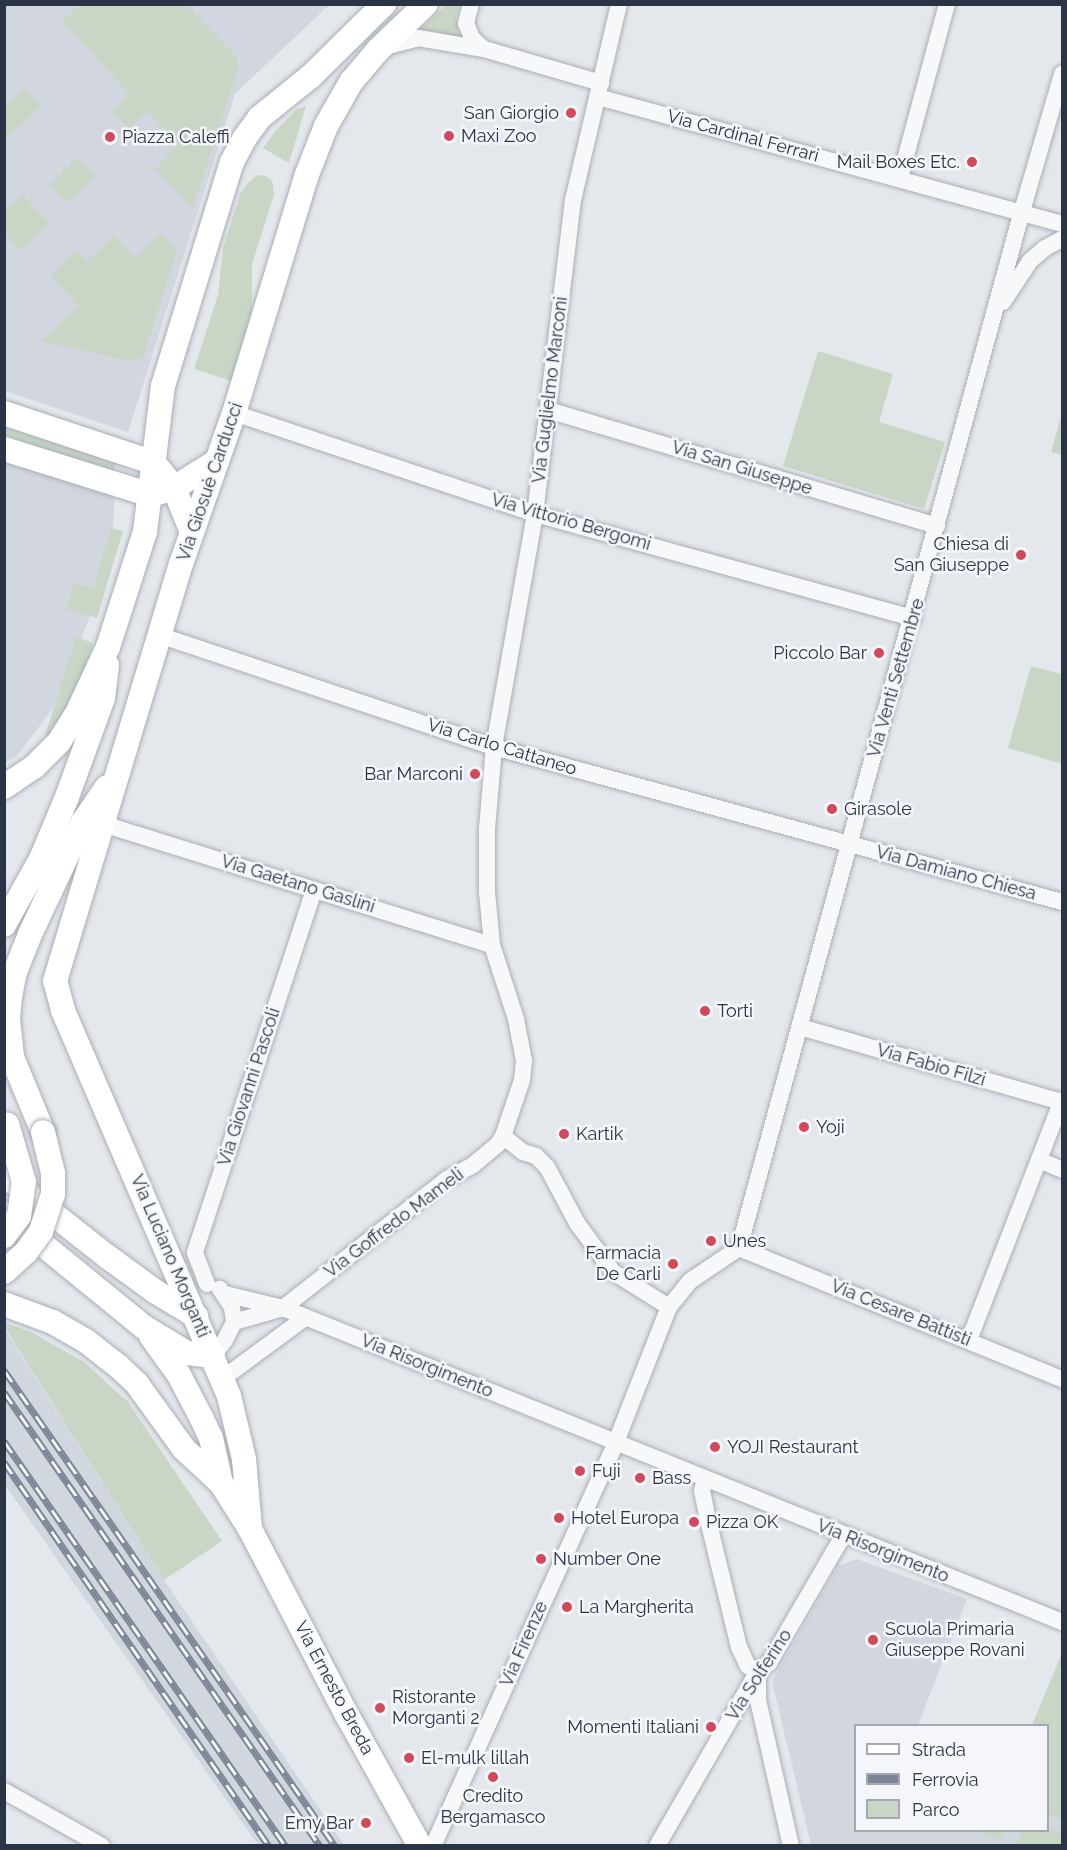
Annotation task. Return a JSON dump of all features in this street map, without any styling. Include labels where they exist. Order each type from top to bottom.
[{"type":"main road","points":[[4,787],[34,767],[58,742],[78,711],[108,647],[145,532],[164,386],[232,162],[244,139],[259,118],[311,75],[384,4]]},
{"type":"main road","name":"Via Giosuè Carducci","points":[[57,992],[57,971],[103,824],[115,775],[192,532],[234,413],[306,177],[326,126],[345,90],[378,50],[426,4]]},
{"type":"main road","points":[[4,413],[154,463],[174,488],[192,532]]},
{"type":"main road","points":[[4,449],[151,495],[174,488],[217,461]]},
{"type":"main road","points":[[4,925],[41,859],[68,797],[103,699],[108,647]]},
{"type":"main road","points":[[4,1272],[26,1252],[41,1231],[53,1194],[53,1173],[43,1132],[12,1057],[9,1040],[8,1018],[15,972],[31,932],[83,822],[115,775]]},
{"type":"main road","name":"Via Luciano Morganti","points":[[57,992],[195,1286],[196,1316],[222,1378],[244,1460],[250,1529]]},
{"type":"main road","points":[[4,1236],[19,1216],[24,1182],[6,1120]]},
{"type":"main road","points":[[4,1175],[156,1292],[196,1316]]},
{"type":"main road","points":[[4,1213],[144,1327],[187,1353],[213,1356]]},
{"type":"main road","points":[[156,1292],[195,1286]]},
{"type":"main road","points":[[4,1304],[53,1322],[86,1341],[118,1366],[138,1384],[184,1449],[221,1483]]},
{"type":"main road","points":[[144,1327],[179,1375],[202,1419],[211,1438],[221,1483]]},
{"type":"main road","name":"Via Ernesto Breda","points":[[221,1483],[250,1529],[347,1715],[420,1845]]},
{"type":"street","points":[[471,4],[466,23],[472,38],[483,49]]},
{"type":"street","name":"Via Guglielmo Marconi","points":[[503,1136],[522,1080],[524,1061],[516,1019],[492,945],[487,892],[488,829],[495,747],[535,514],[573,200],[619,4]]},
{"type":"street","points":[[900,178],[947,4]]},
{"type":"street","name":"Via Cardinal Ferrari","points":[[378,50],[418,38],[483,49],[599,90],[1062,224]]},
{"type":"street","name":"Via Venti Settembre","points":[[739,1248],[913,618],[1022,211],[1062,74]]},
{"type":"street","points":[[995,315],[1030,261],[1045,248],[1062,239]]},
{"type":"street","name":"Via San Giuseppe","points":[[548,410],[937,526]]},
{"type":"street","name":"Via Vittorio Bergomi","points":[[234,413],[535,514],[913,618]]},
{"type":"street","name":"Via Carlo Cattaneo","points":[[159,635],[495,747],[849,845]]},
{"type":"street","name":"Via Gaetano Gaslini","points":[[103,824],[492,945]]},
{"type":"street","name":"Via Damiano Chiesa","points":[[849,845],[1062,902]]},
{"type":"street","name":"Via Giovanni Pascoli","points":[[195,1286],[195,1252],[314,890]]},
{"type":"street","name":"Via Fabio Filzi","points":[[800,1027],[1062,1101]]},
{"type":"street","points":[[969,1340],[1062,1101]]},
{"type":"street","points":[[503,1136],[523,1152],[536,1156],[547,1167],[576,1223],[613,1272],[669,1307]]},
{"type":"street","name":"Via Goffredo Mameli","points":[[283,1308],[447,1179],[473,1165],[498,1144],[503,1136]]},
{"type":"street","points":[[1039,1160],[1062,1170]]},
{"type":"street","name":"Via Firenze","points":[[433,1845],[616,1442],[669,1307],[690,1281],[739,1248]]},
{"type":"street","name":"Via Cesare Battisti","points":[[739,1248],[1062,1378]]},
{"type":"street","name":"Via Risorgimento","points":[[195,1286],[219,1287],[225,1294],[283,1308],[843,1536],[1062,1622]]},
{"type":"street","points":[[213,1356],[225,1340],[234,1322],[232,1307],[225,1294]]},
{"type":"street","points":[[234,1322],[283,1308]]},
{"type":"street","points":[[222,1378],[306,1317]]},
{"type":"street","points":[[705,1479],[702,1491],[739,1647],[748,1666],[758,1671],[759,1700],[791,1845]]},
{"type":"street","name":"Via Solferino","points":[[657,1845],[758,1671],[769,1663],[843,1536]]},
{"type":"street","points":[[4,1791],[102,1845]]},
{"type":"shaded area","name":"Piazza Caleffi","points":[[5,5],[329,5],[235,94],[128,432],[5,391]]},
{"type":"shaded area","points":[[5,460],[115,495],[110,567],[53,708],[17,756],[5,762]]},
{"type":"shaded area","points":[[4,1328],[164,1580],[344,1845],[258,1845],[5,1485]]},
{"type":"shaded area","name":"Scuola Primaria Giuseppe Rovani","points":[[857,1559],[967,1599],[918,1724],[854,1724],[854,1832],[1049,1832],[1049,1814],[1062,1820],[1062,1845],[811,1845],[772,1681],[838,1566]]},
{"type":"green space","points":[[80,5],[186,5],[236,56],[239,66],[193,208],[155,169],[179,144],[147,111],[130,129],[112,111],[129,94],[62,21]]},
{"type":"green space","points":[[446,5],[459,5],[456,19],[460,40],[439,32],[420,30]]},
{"type":"green space","points":[[24,89],[41,106],[5,140],[5,107]]},
{"type":"green space","points":[[306,106],[289,163],[263,148],[276,130],[297,109]]},
{"type":"green space","points":[[78,157],[96,175],[67,203],[50,185]]},
{"type":"green space","points":[[263,175],[272,180],[274,195],[252,264],[252,316],[232,381],[194,369],[218,295],[223,249],[240,194],[256,176]]},
{"type":"green space","points":[[23,195],[49,223],[20,251],[5,233],[4,212]]},
{"type":"green space","points":[[161,234],[177,251],[143,358],[131,361],[41,341],[78,306],[50,275],[76,250],[87,261],[114,236],[135,258]]},
{"type":"green space","points":[[818,351],[893,374],[879,422],[945,442],[924,509],[783,466]]},
{"type":"green space","points":[[1062,413],[1062,455],[1051,452]]},
{"type":"green space","points":[[5,427],[116,463],[114,471],[4,435]]},
{"type":"green space","points":[[111,528],[123,531],[97,618],[66,609],[74,583],[93,589]]},
{"type":"green space","points":[[76,637],[93,643],[79,688],[65,713],[44,739]]},
{"type":"green space","points":[[1031,666],[1062,674],[1062,764],[1008,748]]},
{"type":"green space","points":[[5,1323],[31,1332],[84,1362],[128,1402],[222,1541],[164,1580],[5,1328]]},
{"type":"green space","points":[[1062,1653],[1062,1820],[1049,1814],[1049,1724],[1032,1724]]},
{"type":"green space","points":[[1049,1828],[1062,1834],[1062,1845],[1016,1845],[1022,1832],[1049,1832]]},
{"type":"green space","points":[[978,1832],[1004,1832],[1000,1840]]},
{"type":"railway","points":[[4,1370],[335,1846]]},
{"type":"railway","points":[[4,1392],[320,1846]]},
{"type":"railway","points":[[4,1441],[285,1846]]},
{"type":"railway","points":[[4,1462],[269,1846]]},
{"type":"place","name":"San Giorgio","points":[[571,113]]},
{"type":"place","name":"Maxi Zoo","points":[[449,136]]},
{"type":"place","name":"Piazza Caleffi","points":[[110,137]]},
{"type":"place","name":"Mail Boxes Etc.","points":[[972,162]]},
{"type":"place","name":"Chiesa di San Giuseppe","points":[[1021,555]]},
{"type":"place","name":"Piccolo Bar","points":[[879,653]]},
{"type":"place","name":"Bar Marconi","points":[[475,774]]},
{"type":"place","name":"Girasole","points":[[832,809]]},
{"type":"place","name":"Torti","points":[[705,1011]]},
{"type":"place","name":"Yoji","points":[[804,1127]]},
{"type":"place","name":"Kartik","points":[[564,1134]]},
{"type":"place","name":"Unes","points":[[711,1241]]},
{"type":"place","name":"Farmacia De Carli","points":[[673,1264]]},
{"type":"place","name":"YOJI Restaurant","points":[[715,1447]]},
{"type":"place","name":"Fuji","points":[[580,1471]]},
{"type":"place","name":"Bass","points":[[640,1478]]},
{"type":"place","name":"Hotel Europa","points":[[559,1518]]},
{"type":"place","name":"Pizza OK","points":[[694,1522]]},
{"type":"place","name":"Number One","points":[[541,1559]]},
{"type":"place","name":"La Margherita","points":[[567,1607]]},
{"type":"place","name":"Scuola Primaria Giuseppe Rovani","points":[[873,1640]]},
{"type":"place","name":"Ristorante Morganti 2","points":[[380,1708]]},
{"type":"place","name":"Momenti Italiani","points":[[711,1727]]},
{"type":"place","name":"El-mulk lillah","points":[[409,1758]]},
{"type":"place","name":"Credito Bergamasco","points":[[493,1777]]},
{"type":"place","name":"Emy Bar","points":[[366,1823]]}]
